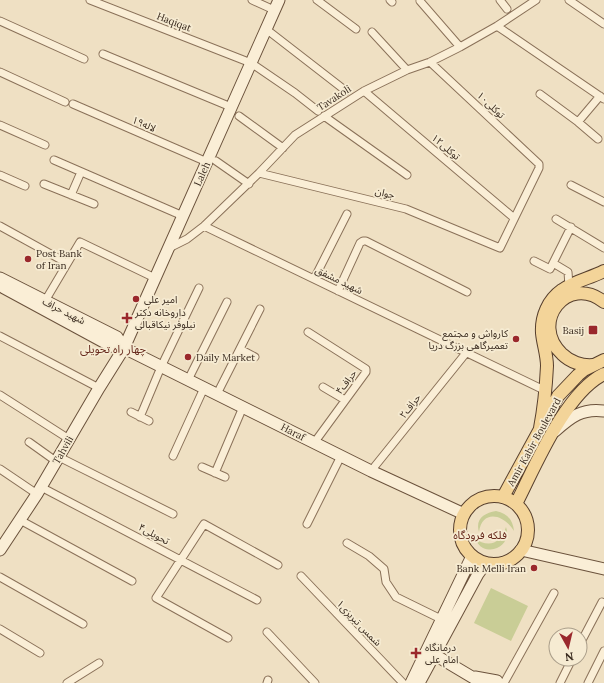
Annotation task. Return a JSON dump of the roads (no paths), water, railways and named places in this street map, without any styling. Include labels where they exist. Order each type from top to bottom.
[{"type":"main road","name":"Laleh","points":[[124,348],[183,216],[211,162],[231,108],[277,5]]},
{"type":"main road","points":[[540,428],[546,391],[547,356],[542,333],[542,322],[546,308],[559,292],[568,286],[604,271]]},
{"type":"main road","name":"شهید حراف","points":[[0,278],[44,301],[80,324]]},
{"type":"main road","points":[[0,286],[80,324]]},
{"type":"main road","points":[[599,362],[582,364],[573,362],[560,352],[551,338],[550,322],[552,313],[557,304],[575,293],[584,292],[596,296],[604,302]]},
{"type":"main road","name":"Haraf","points":[[80,324],[111,346],[124,348],[371,471],[464,514]]},
{"type":"main road","name":"Tahvili","points":[[2,544],[20,520],[58,460],[99,388],[124,348]]},
{"type":"main road","name":"Amir Kabir Boulevard","points":[[503,497],[558,396],[578,375],[599,362]]},
{"type":"main road","name":"Amir Kabir Boulevard","points":[[516,504],[552,434],[576,397],[586,387],[604,374]]},
{"type":"main road","points":[[552,434],[569,418],[579,413],[592,410],[604,411]]},
{"type":"main road","points":[[485,497],[503,497],[516,504],[527,521],[528,531],[526,541],[521,550],[514,557],[505,562],[496,564],[486,563],[472,556],[464,547],[460,536],[460,525],[464,514],[473,504],[485,497]]},
{"type":"main road","points":[[521,550],[604,569]]},
{"type":"main road","points":[[412,683],[472,556]]},
{"type":"main road","points":[[419,683],[478,574],[486,563]]},
{"type":"main road","points":[[435,655],[482,683]]},
{"type":"main road","points":[[470,676],[499,682]]},
{"type":"street","name":"Haqiqat","points":[[90,0],[251,63],[295,93],[321,114],[407,175]]},
{"type":"street","points":[[252,0],[277,5]]},
{"type":"street","points":[[317,0],[356,29]]},
{"type":"street","points":[[500,0],[507,9]]},
{"type":"street","name":"Tavakoli","points":[[169,248],[187,239],[204,226],[259,173],[295,135],[321,114],[407,70],[430,62],[460,47],[497,26],[536,0]]},
{"type":"street","points":[[568,0],[604,24]]},
{"type":"street","points":[[420,1],[460,47]]},
{"type":"street","points":[[0,21],[84,59]]},
{"type":"street","points":[[497,26],[602,98],[578,122]]},
{"type":"street","points":[[266,29],[346,91]]},
{"type":"street","points":[[372,32],[407,70]]},
{"type":"street","points":[[103,54],[231,108]]},
{"type":"street","name":"۱۰توکلی","points":[[430,62],[539,164],[539,168],[514,218]]},
{"type":"street","points":[[0,72],[64,102]]},
{"type":"street","name":"توکلی۱۲","points":[[364,91],[514,218]]},
{"type":"street","points":[[540,94],[598,139]]},
{"type":"street","name":"لاله۱۹","points":[[73,104],[211,162],[248,184]]},
{"type":"street","points":[[239,116],[283,148]]},
{"type":"street","points":[[0,124],[45,145]]},
{"type":"street","points":[[54,160],[183,216]]},
{"type":"street","points":[[71,195],[81,172]]},
{"type":"street","name":"جوان","points":[[259,173],[406,209],[500,248],[514,218]]},
{"type":"street","points":[[0,175],[25,186]]},
{"type":"street","points":[[44,184],[94,204]]},
{"type":"street","points":[[571,185],[604,202]]},
{"type":"street","points":[[314,279],[347,214]]},
{"type":"street","points":[[556,219],[572,227],[604,248]]},
{"type":"street","points":[[0,226],[67,263]]},
{"type":"street","name":"شهید مشفق","points":[[204,226],[546,391]]},
{"type":"street","points":[[534,261],[550,269],[572,227]]},
{"type":"street","points":[[338,291],[360,244],[363,241],[366,241],[467,292]]},
{"type":"street","points":[[44,301],[80,242],[155,278]]},
{"type":"street","points":[[553,263],[568,272],[568,286]]},
{"type":"street","points":[[140,417],[161,366],[199,288]]},
{"type":"street","points":[[188,380],[227,302]]},
{"type":"street","points":[[217,394],[260,309]]},
{"type":"street","name":"حراف۴","points":[[308,332],[366,370],[314,443]]},
{"type":"street","points":[[0,336],[99,388]]},
{"type":"street","points":[[240,349],[255,357]]},
{"type":"street","name":"حراف۲","points":[[371,471],[466,353]]},
{"type":"street","points":[[323,386],[345,400]]},
{"type":"street","points":[[173,456],[204,388]]},
{"type":"street","points":[[0,395],[70,439]]},
{"type":"street","points":[[215,473],[243,407]]},
{"type":"street","points":[[131,412],[149,421]]},
{"type":"street","points":[[29,442],[58,460],[173,514]]},
{"type":"street","points":[[307,524],[341,456]]},
{"type":"street","points":[[202,466],[225,478]]},
{"type":"street","name":"تحویلی۴","points":[[0,469],[257,600]]},
{"type":"street","points":[[20,520],[132,581]]},
{"type":"street","points":[[228,638],[156,598],[204,524],[278,565]]},
{"type":"street","points":[[347,543],[369,556],[384,569],[386,582],[396,597],[441,619]]},
{"type":"street","name":"شمس تبریزی۱","points":[[301,576],[403,683]]},
{"type":"street","points":[[0,577],[83,624]]},
{"type":"street","points":[[499,682],[554,593]]},
{"type":"street","points":[[588,629],[602,602]]},
{"type":"street","points":[[0,629],[40,653]]},
{"type":"street","points":[[267,632],[315,683]]},
{"type":"street","points":[[588,683],[604,651]]},
{"type":"street","points":[[67,683],[98,663]]},
{"type":"street","points":[[560,683],[568,667]]},
{"type":"place","name":"Post Bank of Iran","points":[[28,259]]},
{"type":"place","name":"امیر علی","points":[[136,299]]},
{"type":"place","name":"داروخانه دکتر نیلوفر نیکاقبالی","points":[[127,318]]},
{"type":"place","name":"Basij","points":[[593,330]]},
{"type":"place","name":"کارواش و مجتمع تعمیرگاهی بزرگ دریا","points":[[516,339]]},
{"type":"place","name":"Daily Market","points":[[188,357]]},
{"type":"place","name":"Bank Melli Iran","points":[[534,568]]},
{"type":"place","name":"درمانگاه امام علی","points":[[416,653]]},
{"type":"district","name":"چهار راه تحویلی","points":[[113,349]]},
{"type":"district","name":"فلکه فرودگاه","points":[[480,535]]}]
